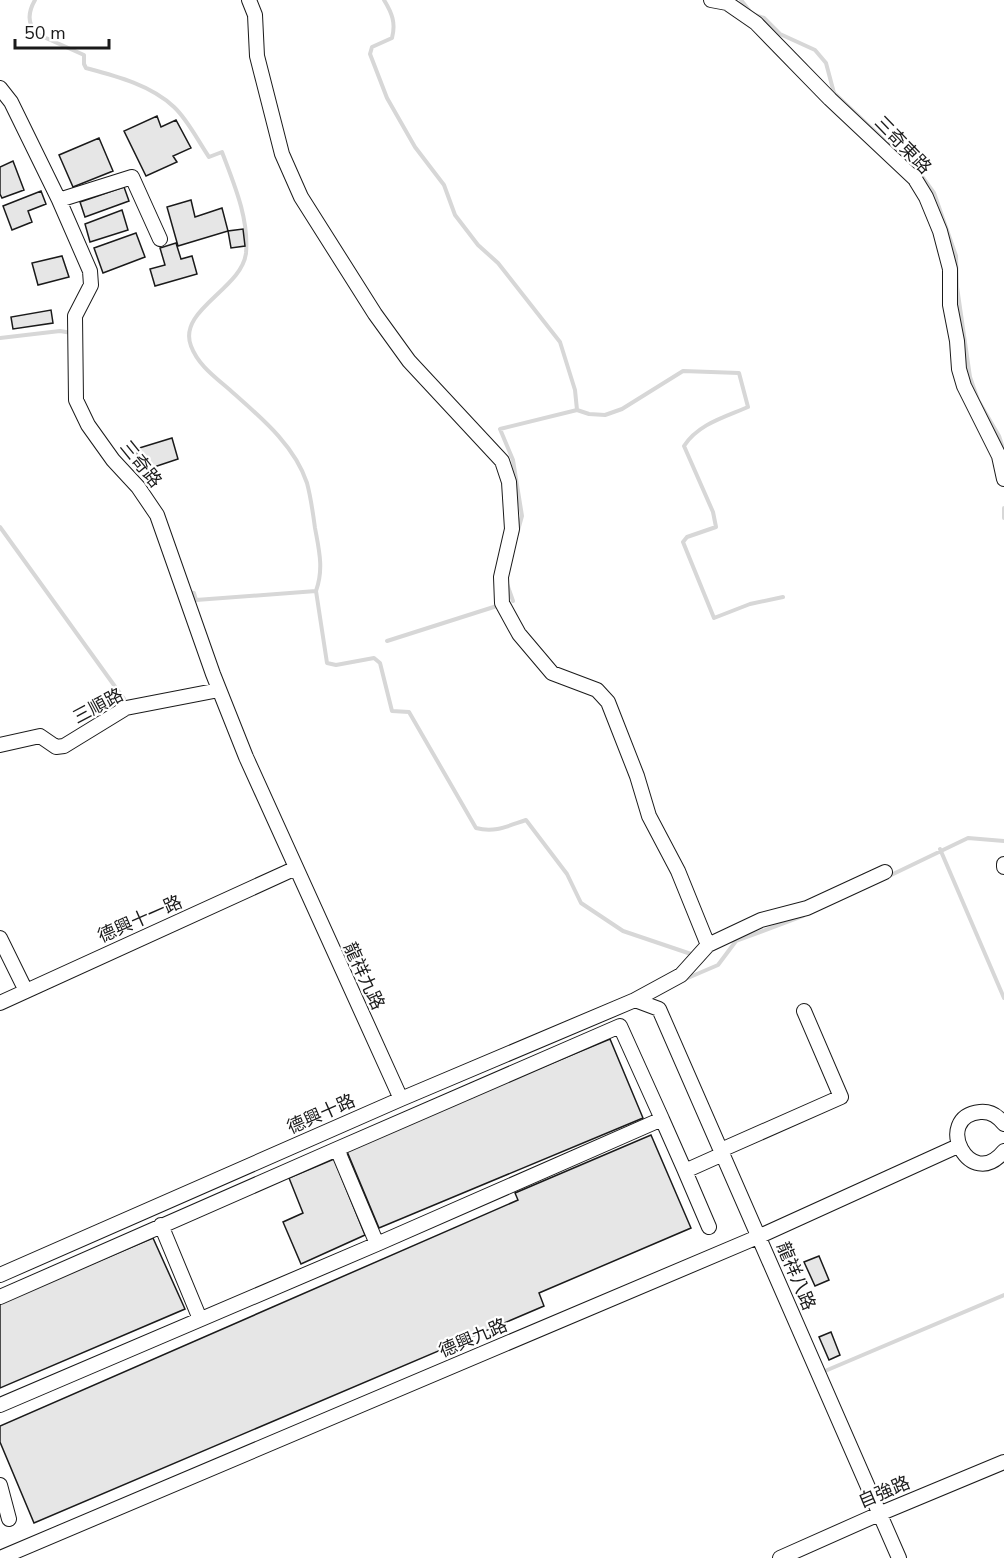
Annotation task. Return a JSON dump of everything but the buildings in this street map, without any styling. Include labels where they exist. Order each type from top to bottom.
[{"type":"street","points":[[249,0],[255,15],[258,56],[282,154],[301,197],[375,314],[409,361],[502,461],[509,482],[512,529],[501,577],[502,603],[519,634],[552,673],[597,690],[608,702],[637,776],[649,816],[678,871],[708,945],[761,920],[807,908],[885,872]]},
{"type":"street","name":"三奇東路","points":[[711,0],[727,3],[756,23],[830,99],[915,179],[926,196],[940,231],[950,269],[950,305],[957,341],[959,369],[964,386],[999,456],[1004,479]]},
{"type":"street","name":"三奇路","points":[[0,88],[11,102],[59,200],[90,271],[91,285],[75,316],[76,400],[88,426],[113,460],[138,487],[157,515],[219,690],[246,757],[296,868]]},
{"type":"street","points":[[59,200],[132,177],[160,239]]},
{"type":"street","name":"三順路","points":[[0,745],[40,736],[56,747],[64,746],[126,708],[219,690]]},
{"type":"street","name":"德興十一路","points":[[0,1003],[296,868]]},
{"type":"street","name":"龍祥九路","points":[[296,868],[401,1099]]},
{"type":"street","points":[[0,938],[26,991]]},
{"type":"street","name":"德興十路","points":[[0,1275],[401,1099],[634,1000],[681,975],[708,945]]},
{"type":"street","name":"龍祥八路","points":[[634,1000],[659,1009],[899,1558]]},
{"type":"street","points":[[685,1171],[842,1097],[804,1011]]},
{"type":"street","points":[[0,1297],[620,1026],[709,1227]]},
{"type":"street","points":[[1004,1124],[993,1114],[976,1112],[962,1122],[957,1138],[958,1146],[963,1154],[976,1162],[993,1161],[1004,1151]]},
{"type":"street","points":[[0,1405],[662,1119]]},
{"type":"street","name":"德興九路","points":[[0,1558],[760,1236],[958,1146]]},
{"type":"street","points":[[337,1149],[377,1244]]},
{"type":"street","points":[[161,1226],[200,1319]]},
{"type":"street","name":"自強路","points":[[780,1558],[1004,1462]]},
{"type":"street","points":[[0,1485],[9,1519]]},
{"type":"waterway","points":[[35,0],[30,18],[31,26],[37,34],[84,55],[86,68],[133,82],[165,99],[179,112],[209,157],[222,152],[243,214],[246,253],[242,266],[234,278],[201,310],[193,321],[189,333],[191,346],[198,359],[208,370],[285,443],[301,469],[310,494],[319,552],[320,575],[316,591],[327,663],[336,665],[374,658],[380,663],[392,711],[409,712],[476,828],[495,829],[526,820],[567,874],[581,903],[623,931],[694,955]]},
{"type":"waterway","points":[[384,0],[392,18],[394,28],[392,38],[372,47],[370,54],[387,98],[415,147],[444,185],[455,215],[478,245],[498,263],[560,342],[575,390],[577,410],[589,414],[605,415],[622,409],[683,371],[739,373],[748,407],[704,427],[684,446],[713,512],[716,527],[687,537],[683,542],[714,618],[750,604],[783,597]]},
{"type":"waterway","points":[[741,0],[752,14],[764,18],[780,34],[815,50],[826,63],[834,93],[921,175],[934,193],[956,256],[957,287],[970,377],[978,400],[999,436],[1004,451]]},
{"type":"waterway","points":[[0,338],[60,331],[72,333]]},
{"type":"waterway","points":[[517,534],[522,516],[513,460],[500,429],[577,410]]},
{"type":"waterway","points":[[1004,508],[1004,518]]},
{"type":"waterway","points":[[0,527],[124,699]]},
{"type":"waterway","points":[[507,584],[513,601]]},
{"type":"waterway","points":[[188,592],[194,593],[196,600],[316,591]]},
{"type":"waterway","points":[[387,641],[500,605]]},
{"type":"waterway","points":[[889,876],[968,838],[1004,841]]},
{"type":"waterway","points":[[940,849],[1004,998]]},
{"type":"waterway","points":[[683,980],[718,965],[736,941],[803,916]]},
{"type":"waterway","points":[[825,1371],[1004,1295]]}]
